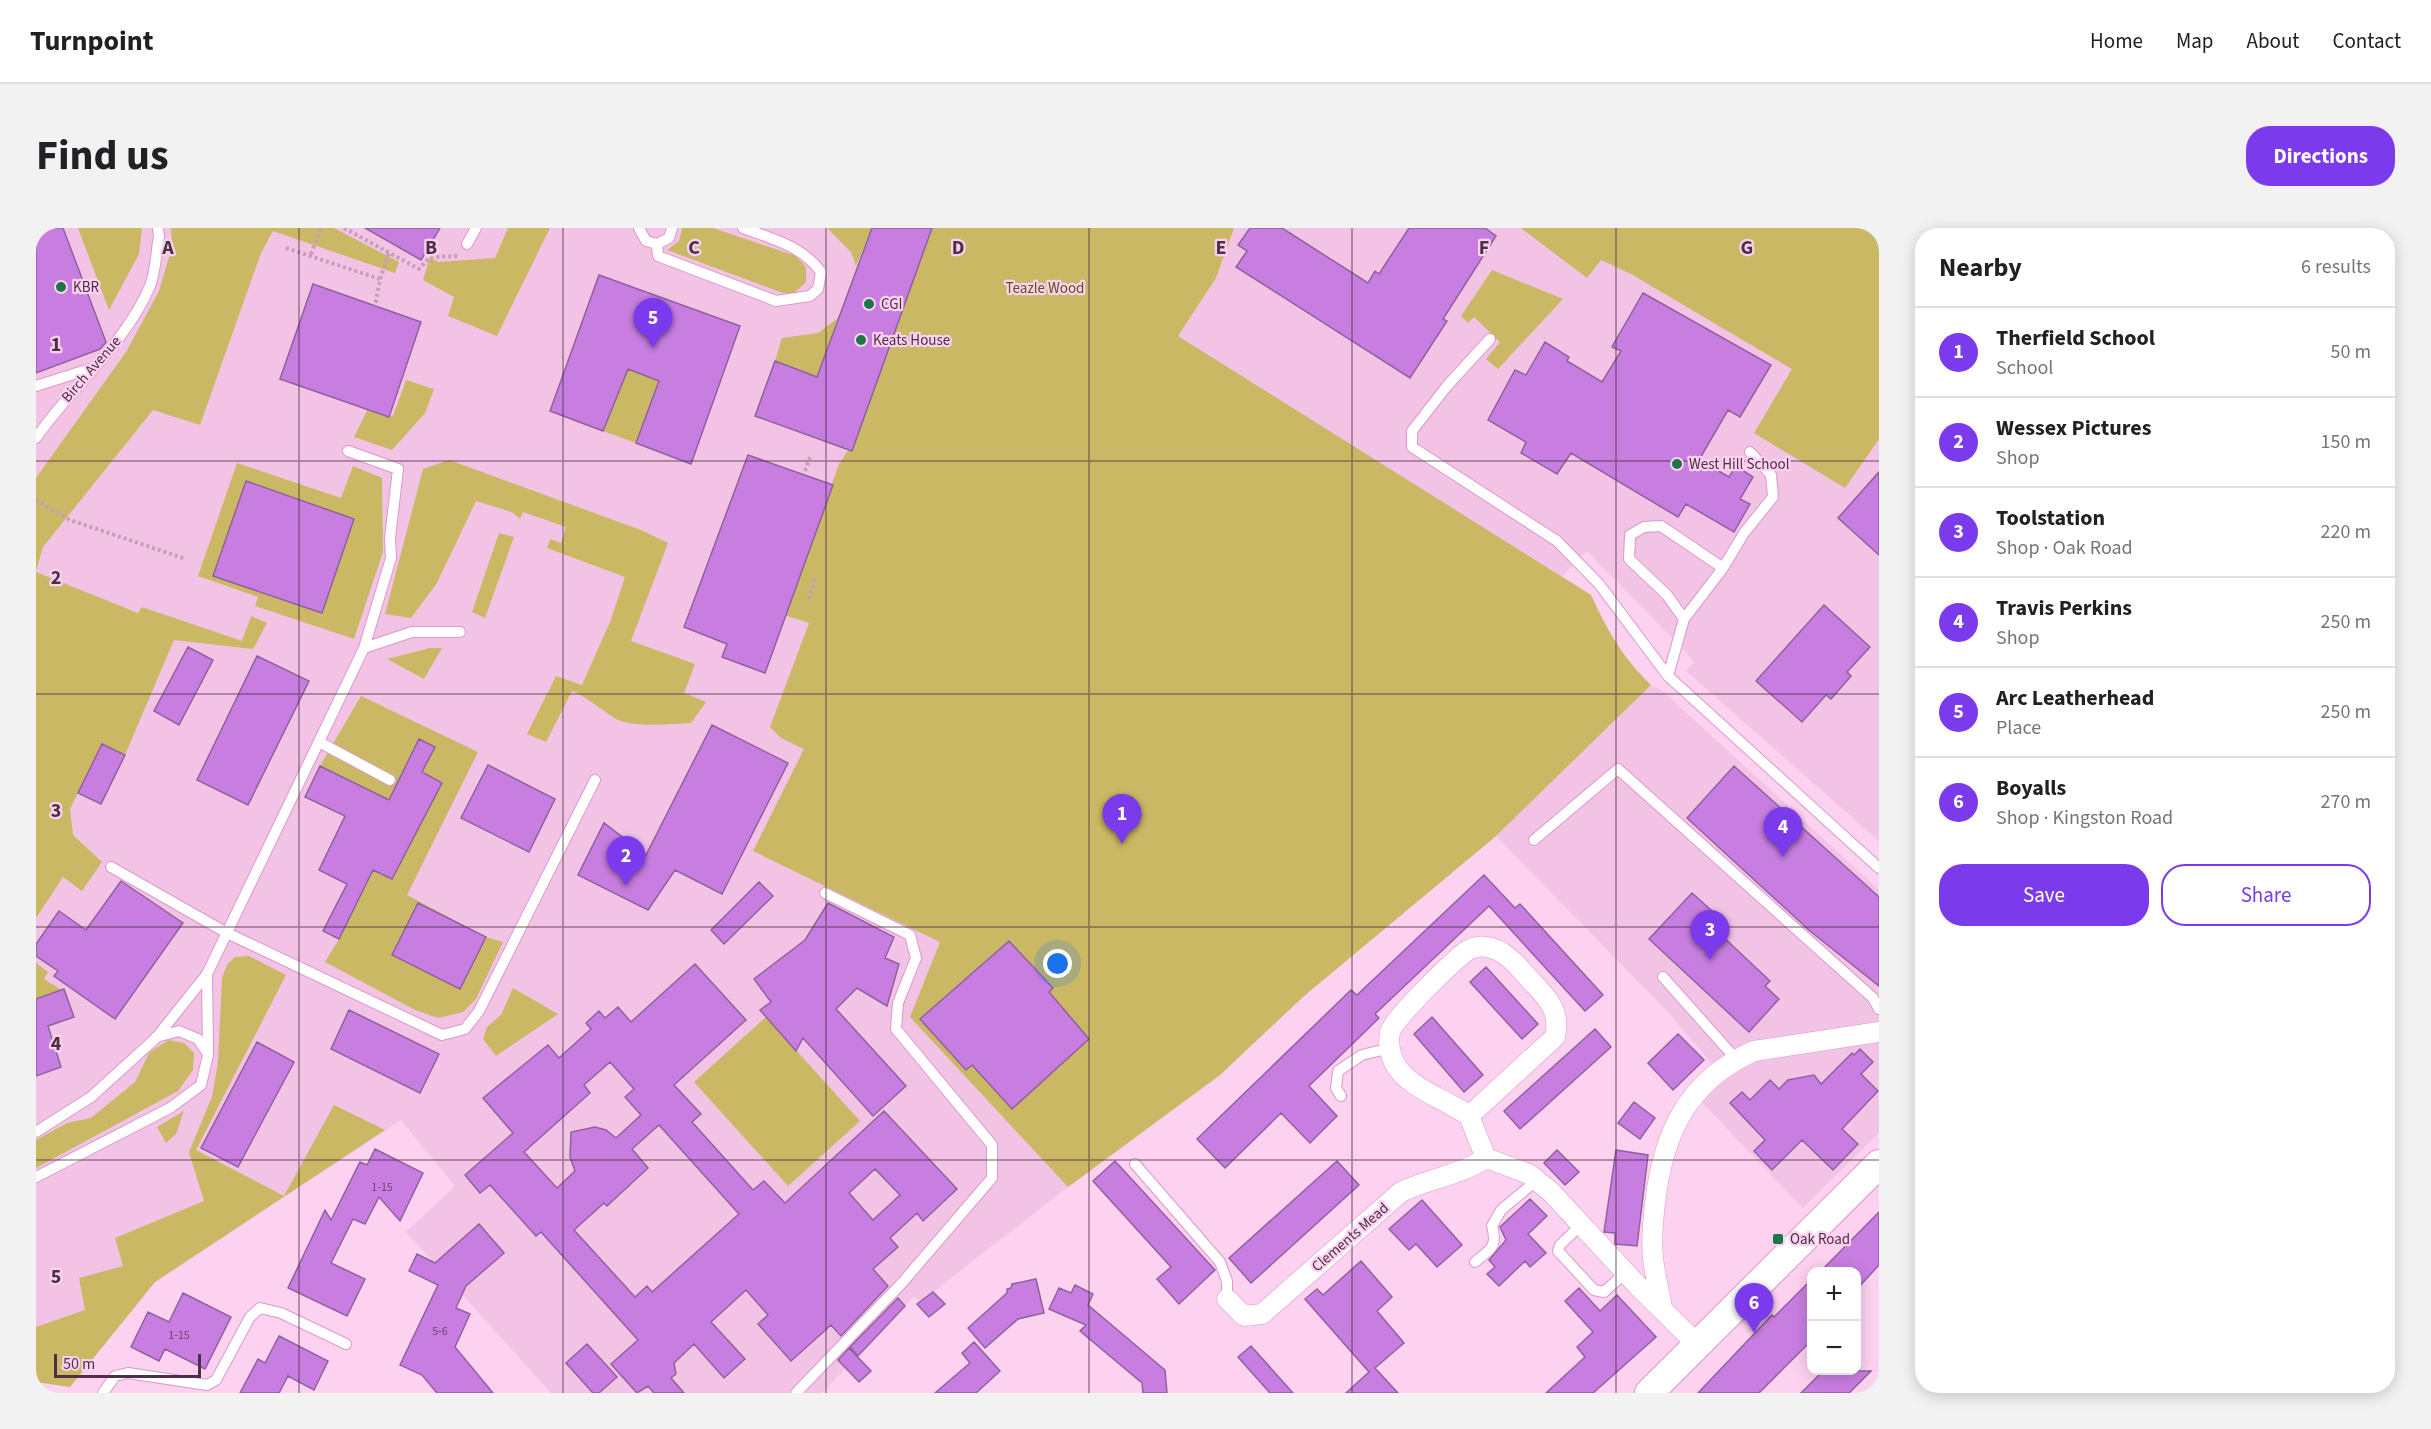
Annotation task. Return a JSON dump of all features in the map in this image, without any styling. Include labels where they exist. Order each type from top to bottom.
[{"type":"main road","points":[[1649,1393],[1879,1164]]},
{"type":"street","points":[[1469,1116],[1555,1037],[1558,1026],[1551,1002],[1506,954],[1483,946],[1470,949],[1397,1019],[1390,1031],[1390,1048],[1394,1063],[1406,1078],[1469,1116],[1478,1133],[1486,1158],[1528,1174],[1537,1180],[1698,1345]]},
{"type":"street","points":[[1662,1308],[1653,1258],[1652,1229],[1664,1151],[1675,1121],[1690,1100],[1736,1059],[1754,1051],[1879,1032]]},
{"type":"street","name":"Clements Mead","points":[[1227,1299],[1244,1316],[1262,1314],[1401,1192],[1422,1182],[1464,1172],[1486,1158]]},
{"type":"lane","name":"Birch Avenue","points":[[36,438],[59,406],[119,339],[150,285],[159,236],[158,228]]},
{"type":"lane","points":[[467,244],[476,228]]},
{"type":"lane","points":[[639,228],[646,241],[657,244],[669,238],[672,228]]},
{"type":"lane","points":[[657,244],[658,255],[776,301],[810,296],[818,289],[821,272],[812,260],[796,248],[743,228]]},
{"type":"lane","points":[[1490,339],[1447,386],[1412,431],[1412,447],[1557,541],[1599,584],[1668,676],[1879,868]]},
{"type":"lane","points":[[36,386],[93,368]]},
{"type":"lane","points":[[36,1132],[91,1097],[156,1038],[207,974],[364,648],[391,558],[390,538],[398,469],[348,451]]},
{"type":"lane","points":[[1668,676],[1684,619],[1723,568],[1744,532],[1773,497],[1771,475],[1750,452]]},
{"type":"lane","points":[[1684,619],[1667,595],[1629,559],[1630,536],[1644,527],[1661,526],[1723,568]]},
{"type":"lane","points":[[364,648],[412,632],[460,632]]},
{"type":"lane","points":[[319,742],[390,780]]},
{"type":"lane","points":[[1534,840],[1618,769],[1873,998],[1879,1009]]},
{"type":"lane","points":[[111,867],[227,933],[442,1035],[465,1029],[479,1011],[595,780]]},
{"type":"lane","points":[[796,1393],[902,1283],[992,1178],[992,1145],[896,1029],[898,1002],[916,958],[910,935],[825,893]]},
{"type":"lane","points":[[36,1177],[170,1108],[201,1085],[208,1055],[207,974]]},
{"type":"lane","points":[[1663,977],[1736,1059]]},
{"type":"lane","points":[[156,1038],[179,1031],[198,1040],[208,1055]]},
{"type":"lane","points":[[1341,1096],[1336,1088],[1338,1071],[1362,1055],[1390,1048]]},
{"type":"lane","points":[[1135,1164],[1220,1262],[1227,1281],[1227,1299]]},
{"type":"lane","points":[[1475,1262],[1493,1246],[1496,1239],[1492,1226],[1501,1210],[1537,1180]]},
{"type":"lane","points":[[1581,1225],[1560,1245],[1558,1251],[1594,1290],[1604,1292],[1626,1273]]},
{"type":"lane","points":[[103,1393],[115,1376],[128,1372],[207,1386],[216,1380],[250,1317],[260,1308],[281,1313],[346,1344]]},
{"type":"path","points":[[311,254],[321,228]]},
{"type":"path","points":[[344,228],[419,269],[430,257]]},
{"type":"path","points":[[286,248],[311,254],[380,279]]},
{"type":"path","points":[[375,306],[380,279],[389,253]]},
{"type":"path","points":[[805,471],[810,457]]},
{"type":"path","points":[[36,500],[70,520],[186,559]]},
{"type":"path","points":[[809,599],[815,579]]},
{"type":"shaded area","points":[[36,228],[1879,228],[1879,841],[1686,671],[1694,662],[1686,652],[1587,551],[1562,576],[1591,595],[1612,640],[1630,665],[1651,685],[1664,692],[1879,890],[1879,1133],[1803,1208],[1695,1095],[1718,1071],[1668,1012],[1496,836],[1304,996],[1220,1075],[1068,1187],[920,1302],[914,1296],[822,1393],[551,1393],[406,1232],[455,1186],[401,1120],[155,1282],[70,1387],[36,1382]]},
{"type":"green space","points":[[78,228],[142,228],[139,254],[109,310]]},
{"type":"green space","points":[[171,228],[334,228],[399,262],[395,273],[273,231],[261,253],[200,425],[153,410],[43,547],[36,571],[36,478],[126,352],[159,291],[172,247]]},
{"type":"green space","points":[[508,228],[550,228],[497,336],[448,316],[454,297],[423,280],[430,257],[438,262],[495,258]]},
{"type":"green space","points":[[682,228],[713,228],[796,256],[806,267],[806,282],[793,294],[783,293],[667,250],[679,241]]},
{"type":"green space","points":[[827,228],[872,228],[856,266],[851,252]]},
{"type":"green space","name":"Teazle Wood","points":[[931,228],[1234,228],[1216,278],[1178,336],[1591,595],[1616,643],[1651,685],[1496,836],[1304,996],[1220,1075],[1068,1187],[910,1017],[940,942],[753,851],[804,749],[781,738],[770,727],[809,623],[784,615],[839,464],[853,443]]},
{"type":"green space","points":[[1521,228],[1879,228],[1879,439],[1845,488],[1754,433],[1792,369],[1631,274],[1601,260],[1587,278]]},
{"type":"green space","points":[[1492,270],[1563,299],[1498,369],[1486,359],[1500,342],[1474,317],[1468,323],[1461,316]]},
{"type":"green space","points":[[838,318],[817,377],[775,361],[782,338],[818,333]]},
{"type":"green space","points":[[628,369],[659,381],[636,443],[603,431]]},
{"type":"green space","points":[[406,380],[434,389],[425,413],[392,450],[354,437],[368,409],[393,416]]},
{"type":"green space","points":[[449,460],[641,530],[668,543],[631,641],[695,664],[684,693],[706,702],[691,723],[652,725],[623,722],[572,691],[546,742],[527,734],[556,676],[582,685],[610,622],[625,577],[547,548],[550,539],[561,543],[566,527],[523,512],[520,519],[512,512],[476,501],[437,583],[411,618],[385,614],[423,469]]},
{"type":"green space","points":[[237,463],[341,498],[353,466],[382,478],[383,552],[354,639],[255,606],[258,597],[198,576]]},
{"type":"green space","points":[[499,533],[514,537],[485,618],[472,612]]},
{"type":"green space","points":[[36,572],[138,613],[142,607],[242,641],[251,616],[267,623],[253,649],[174,640],[125,755],[102,744],[70,809],[73,835],[102,862],[82,891],[63,877],[36,918]]},
{"type":"green space","points":[[430,648],[442,648],[424,679],[387,659]]},
{"type":"green space","points":[[361,696],[478,752],[407,895],[486,937],[503,942],[476,999],[463,1012],[438,1018],[415,1010],[325,962],[339,939],[323,931],[347,884],[319,870],[360,786],[320,766]]},
{"type":"green space","points":[[249,956],[286,975],[196,1150],[284,1196],[334,1105],[385,1130],[155,1282],[70,1387],[36,1382],[36,1327],[85,1310],[79,1278],[123,1266],[115,1238],[204,1201],[189,1152],[212,1097],[218,1062],[222,978],[227,965],[235,957]]},
{"type":"green space","points":[[36,963],[48,972],[44,979],[66,993],[50,1000],[48,995],[36,999]]},
{"type":"green space","points":[[513,988],[558,1014],[496,1056],[483,1039],[487,1027],[501,1015]]},
{"type":"green space","points":[[766,1017],[860,1121],[788,1186],[694,1082]]},
{"type":"green space","points":[[168,1040],[184,1043],[194,1053],[193,1070],[178,1091],[36,1168],[36,1140],[67,1123],[91,1118],[135,1082],[149,1053]]},
{"type":"green space","points":[[184,1111],[176,1134],[166,1143],[157,1127]]},
{"type":"building","name":"KBR","points":[[36,228],[63,228],[106,342],[100,349],[36,373]]},
{"type":"building","points":[[365,228],[440,228],[421,260]]},
{"type":"building","name":"Keats House","points":[[872,228],[932,228],[852,451],[755,416],[775,361],[817,377]]},
{"type":"building","points":[[1250,228],[1282,228],[1368,283],[1375,271],[1379,274],[1409,228],[1485,228],[1496,236],[1443,319],[1447,321],[1410,378],[1236,267],[1247,251],[1238,245]]},
{"type":"building","points":[[599,275],[740,326],[691,464],[636,443],[659,381],[628,369],[603,431],[550,411]]},
{"type":"building","points":[[313,284],[421,322],[389,417],[280,379]]},
{"type":"building","points":[[1643,293],[1771,365],[1740,417],[1728,410],[1699,460],[1729,477],[1736,466],[1753,477],[1740,499],[1750,504],[1734,532],[1686,504],[1678,517],[1571,453],[1557,474],[1521,453],[1526,442],[1488,420],[1515,370],[1526,375],[1545,342],[1569,357],[1567,361],[1602,382],[1621,351],[1612,347]]},
{"type":"building","points":[[748,455],[833,485],[765,673],[722,657],[727,644],[684,627]]},
{"type":"building","points":[[1879,472],[1879,555],[1838,518]]},
{"type":"building","points":[[246,481],[354,519],[322,613],[213,576]]},
{"type":"building","points":[[1824,605],[1870,647],[1847,672],[1851,676],[1831,699],[1826,695],[1802,722],[1756,681]]},
{"type":"building","points":[[188,647],[213,660],[179,725],[154,711]]},
{"type":"building","points":[[257,656],[309,681],[248,805],[197,780]]},
{"type":"building","points":[[712,725],[788,763],[722,894],[675,870],[648,910],[578,875],[604,823],[646,855]]},
{"type":"building","points":[[419,739],[435,747],[422,772],[442,783],[392,879],[373,870],[339,939],[323,931],[347,884],[319,870],[345,816],[305,797],[320,766],[389,800]]},
{"type":"building","points":[[102,744],[125,755],[101,804],[78,793]]},
{"type":"building","points":[[488,765],[555,799],[529,852],[461,818]]},
{"type":"building","points":[[1734,766],[1879,897],[1879,986],[1810,931],[1687,818]]},
{"type":"building","points":[[1484,875],[1515,908],[1520,904],[1603,995],[1585,1011],[1489,906],[1375,1014],[1379,1018],[1309,1086],[1337,1116],[1310,1143],[1281,1113],[1225,1168],[1197,1139],[1351,990],[1357,995]]},
{"type":"building","points":[[121,881],[183,923],[115,1019],[54,976],[58,971],[36,956],[36,944],[59,911],[86,930]]},
{"type":"building","points":[[759,882],[773,896],[724,944],[711,930]]},
{"type":"building","points":[[1692,893],[1711,910],[1703,918],[1770,981],[1765,986],[1779,999],[1749,1032],[1649,939]]},
{"type":"building","points":[[418,903],[486,937],[460,989],[392,955]]},
{"type":"building","points":[[828,903],[894,937],[885,958],[899,964],[887,1006],[857,988],[836,1009],[906,1086],[873,1116],[803,1038],[796,1051],[760,1010],[771,1002],[754,979],[805,940]]},
{"type":"building","points":[[1009,941],[1053,988],[1049,992],[1089,1039],[1012,1109],[972,1065],[966,1070],[920,1019]]},
{"type":"building","points":[[695,964],[746,1020],[674,1085],[701,1114],[692,1122],[753,1190],[764,1181],[785,1203],[884,1111],[957,1189],[923,1221],[917,1213],[890,1238],[898,1247],[873,1269],[888,1286],[841,1336],[831,1325],[791,1361],[758,1324],[768,1315],[746,1290],[711,1322],[745,1359],[724,1378],[694,1344],[674,1363],[676,1374],[671,1378],[684,1393],[654,1393],[648,1386],[637,1393],[611,1364],[638,1340],[541,1232],[536,1236],[490,1185],[480,1193],[465,1175],[513,1133],[483,1098],[548,1045],[559,1058],[591,1029],[586,1023],[599,1011],[605,1018],[618,1007],[631,1022]],"holes":[[[610,1062],[634,1089],[625,1097],[641,1115],[616,1138],[606,1130],[595,1127],[571,1132],[570,1157],[575,1171],[557,1188],[524,1152],[590,1093],[584,1085]],[[659,1125],[739,1214],[652,1292],[647,1286],[635,1297],[574,1230],[604,1203],[607,1206],[648,1168],[632,1149]],[[875,1169],[900,1195],[873,1220],[849,1193]]]},
{"type":"building","points":[[1486,967],[1538,1024],[1522,1039],[1470,982]]},
{"type":"building","points":[[64,989],[74,1017],[48,1026],[61,1067],[36,1076],[36,999]]},
{"type":"building","points":[[349,1010],[439,1054],[420,1093],[331,1049]]},
{"type":"building","points":[[1432,1017],[1483,1075],[1464,1092],[1414,1034]]},
{"type":"building","points":[[1595,1029],[1611,1047],[1520,1129],[1504,1111]]},
{"type":"building","points":[[1678,1034],[1704,1060],[1673,1090],[1648,1063]]},
{"type":"building","points":[[257,1042],[294,1062],[238,1167],[201,1148]]},
{"type":"building","points":[[1860,1049],[1873,1062],[1861,1074],[1878,1091],[1842,1129],[1858,1144],[1833,1170],[1802,1140],[1772,1170],[1754,1151],[1765,1140],[1730,1103],[1742,1092],[1750,1100],[1770,1080],[1779,1089],[1788,1080],[1814,1075],[1821,1084],[1852,1053],[1854,1055]]},
{"type":"building","points":[[1634,1102],[1655,1118],[1640,1139],[1618,1123]]},
{"type":"building","points":[[375,1149],[423,1173],[400,1221],[379,1197],[365,1224],[353,1219],[331,1263],[365,1279],[347,1316],[288,1288],[325,1210],[331,1220],[360,1162],[367,1165]]},
{"type":"building","points":[[1557,1150],[1579,1172],[1565,1185],[1544,1163]]},
{"type":"building","points":[[1616,1150],[1648,1155],[1637,1246],[1615,1244],[1615,1233],[1604,1232]]},
{"type":"building","points":[[1115,1161],[1215,1270],[1179,1304],[1157,1279],[1171,1267],[1093,1181]]},
{"type":"building","points":[[1337,1161],[1359,1185],[1251,1283],[1229,1258]]},
{"type":"building","points":[[1530,1199],[1547,1216],[1528,1234],[1546,1253],[1530,1267],[1525,1261],[1499,1286],[1487,1274],[1495,1267],[1489,1260],[1506,1240],[1500,1227]]},
{"type":"building","points":[[1422,1200],[1462,1245],[1437,1267],[1416,1244],[1409,1250],[1389,1229]]},
{"type":"building","points":[[1879,1212],[1879,1265],[1861,1285],[1861,1267],[1825,1267]]},
{"type":"building","points":[[479,1224],[504,1253],[466,1286],[456,1308],[470,1314],[455,1347],[493,1393],[437,1393],[422,1375],[400,1365],[438,1285],[409,1271],[417,1254],[435,1263]]},
{"type":"building","points":[[1361,1261],[1392,1297],[1377,1311],[1404,1343],[1375,1368],[1398,1393],[1346,1393],[1369,1372],[1305,1299],[1317,1289],[1323,1295]]},
{"type":"building","points":[[1036,1279],[1044,1313],[1018,1319],[985,1348],[968,1328],[1007,1293],[1007,1289],[1011,1288],[1012,1284]]},
{"type":"building","points":[[1807,1284],[1807,1345],[1759,1393],[1698,1393],[1772,1315],[1774,1317]]},
{"type":"building","points":[[1075,1285],[1093,1294],[1088,1305],[1165,1370],[1167,1393],[1143,1393],[1142,1383],[1080,1331],[1086,1325],[1049,1309],[1059,1288],[1071,1293]]},
{"type":"building","points":[[1579,1288],[1600,1311],[1617,1295],[1656,1337],[1593,1393],[1546,1393],[1585,1357],[1577,1347],[1593,1332],[1565,1301]]},
{"type":"building","points":[[933,1292],[945,1304],[929,1317],[917,1304]]},
{"type":"building","points":[[183,1293],[231,1317],[205,1369],[165,1349],[159,1361],[131,1347],[148,1312],[169,1322]]},
{"type":"building","points":[[898,1298],[905,1306],[858,1356],[850,1347]]},
{"type":"building","points":[[279,1336],[328,1361],[314,1390],[288,1376],[279,1393],[240,1393],[258,1359],[265,1363]]},
{"type":"building","points":[[974,1342],[1000,1371],[976,1393],[935,1393],[970,1363],[962,1353]]},
{"type":"building","points":[[587,1344],[617,1377],[599,1393],[593,1393],[566,1363]]},
{"type":"building","points":[[1251,1346],[1293,1393],[1270,1393],[1238,1357]]},
{"type":"building","points":[[849,1348],[871,1371],[859,1382],[838,1360]]},
{"type":"building","points":[[1861,1371],[1871,1371],[1849,1393],[1801,1393],[1819,1375],[1861,1375]]},
{"type":"place","name":"KBR","points":[[61,287]]},
{"type":"place","name":"CGI","points":[[869,304]]},
{"type":"place","name":"Keats House","points":[[861,340]]},
{"type":"place","name":"Arc Leatherhead","points":[[653,348]]},
{"type":"place","name":"West Hill School","points":[[1677,464]]},
{"type":"place","name":"Therfield School","points":[[1122,844]]},
{"type":"place","name":"Travis Perkins","points":[[1783,857]]},
{"type":"place","name":"Wessex Pictures","points":[[626,886]]},
{"type":"place","name":"Toolstation","points":[[1710,960]]},
{"type":"place","name":"Oak Road","points":[[1778,1239]]},
{"type":"place","name":"Boyalls","points":[[1754,1333]]}]
